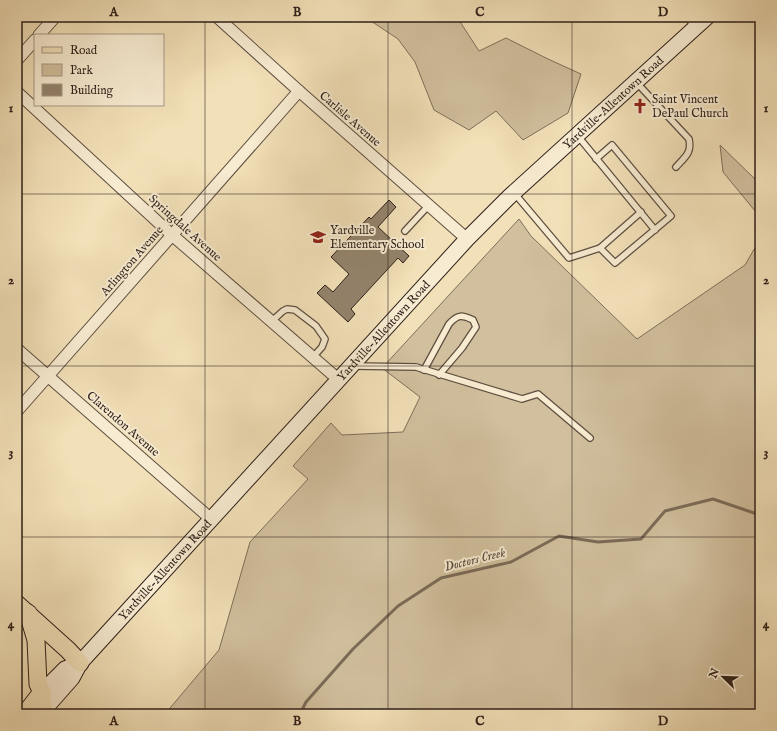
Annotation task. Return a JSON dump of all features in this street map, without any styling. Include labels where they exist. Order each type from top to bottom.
[{"type":"main road","name":"Yardville-Allentown Road","points":[[42,712],[72,678],[80,663],[339,380],[350,366],[468,239],[514,193],[636,82],[698,20]]},
{"type":"main road","points":[[22,609],[80,663]]},
{"type":"main road","points":[[22,609],[36,640],[38,684],[42,692],[42,712]]},
{"type":"main road","name":"Yardville-Allentown Road","points":[[25,714],[42,692],[65,669],[80,663]]},
{"type":"street","points":[[40,34],[55,17]]},
{"type":"street","name":"Carlisle Avenue","points":[[217,17],[468,239]]},
{"type":"street","points":[[17,60],[34,41]]},
{"type":"street","name":"Arlington Avenue","points":[[17,411],[299,91]]},
{"type":"street","name":"Springdale Avenue","points":[[17,92],[172,235],[339,380]]},
{"type":"street","name":"Clarendon Avenue","points":[[17,349],[211,519]]},
{"type":"lane","points":[[636,82],[689,139],[691,146],[690,152],[676,167]]},
{"type":"lane","points":[[577,135],[655,230]]},
{"type":"lane","points":[[596,159],[612,145],[671,216],[615,263],[600,248]]},
{"type":"lane","points":[[514,193],[569,258],[600,248],[641,212]]},
{"type":"lane","points":[[405,231],[429,205]]},
{"type":"lane","points":[[272,321],[283,310],[287,309],[294,310],[316,326],[325,339],[322,347],[313,357]]},
{"type":"lane","points":[[424,370],[449,324],[454,318],[457,316],[465,316],[473,320],[476,327],[462,348],[439,375]]},
{"type":"lane","points":[[350,366],[416,367],[522,400],[538,394],[590,438]]},
{"type":"green space","points":[[365,17],[457,17],[479,51],[506,38],[581,74],[568,113],[523,140],[496,111],[469,130],[434,110],[415,62],[398,39]]},
{"type":"green space","points":[[720,145],[760,184],[760,217],[723,172]]},
{"type":"green space","points":[[519,219],[531,236],[637,339],[745,265],[760,239],[760,714],[165,714],[219,650],[250,542],[308,479],[293,466],[331,423],[342,435],[403,432],[420,397],[382,368]]},
{"type":"building","points":[[389,200],[396,207],[378,227],[409,256],[403,263],[398,258],[351,309],[355,314],[348,322],[317,293],[325,285],[333,292],[349,274],[331,257],[369,217],[371,219]]},
{"type":"waterway","name":"Doctors Creek","points":[[300,714],[306,702],[353,649],[398,606],[441,578],[511,562],[559,536],[598,542],[641,539],[665,511],[713,499],[760,515]]},
{"type":"place","name":"Saint Vincent DePaul Church","points":[[640,106]]},
{"type":"place","name":"Yardville Elementary School","points":[[318,237]]}]
